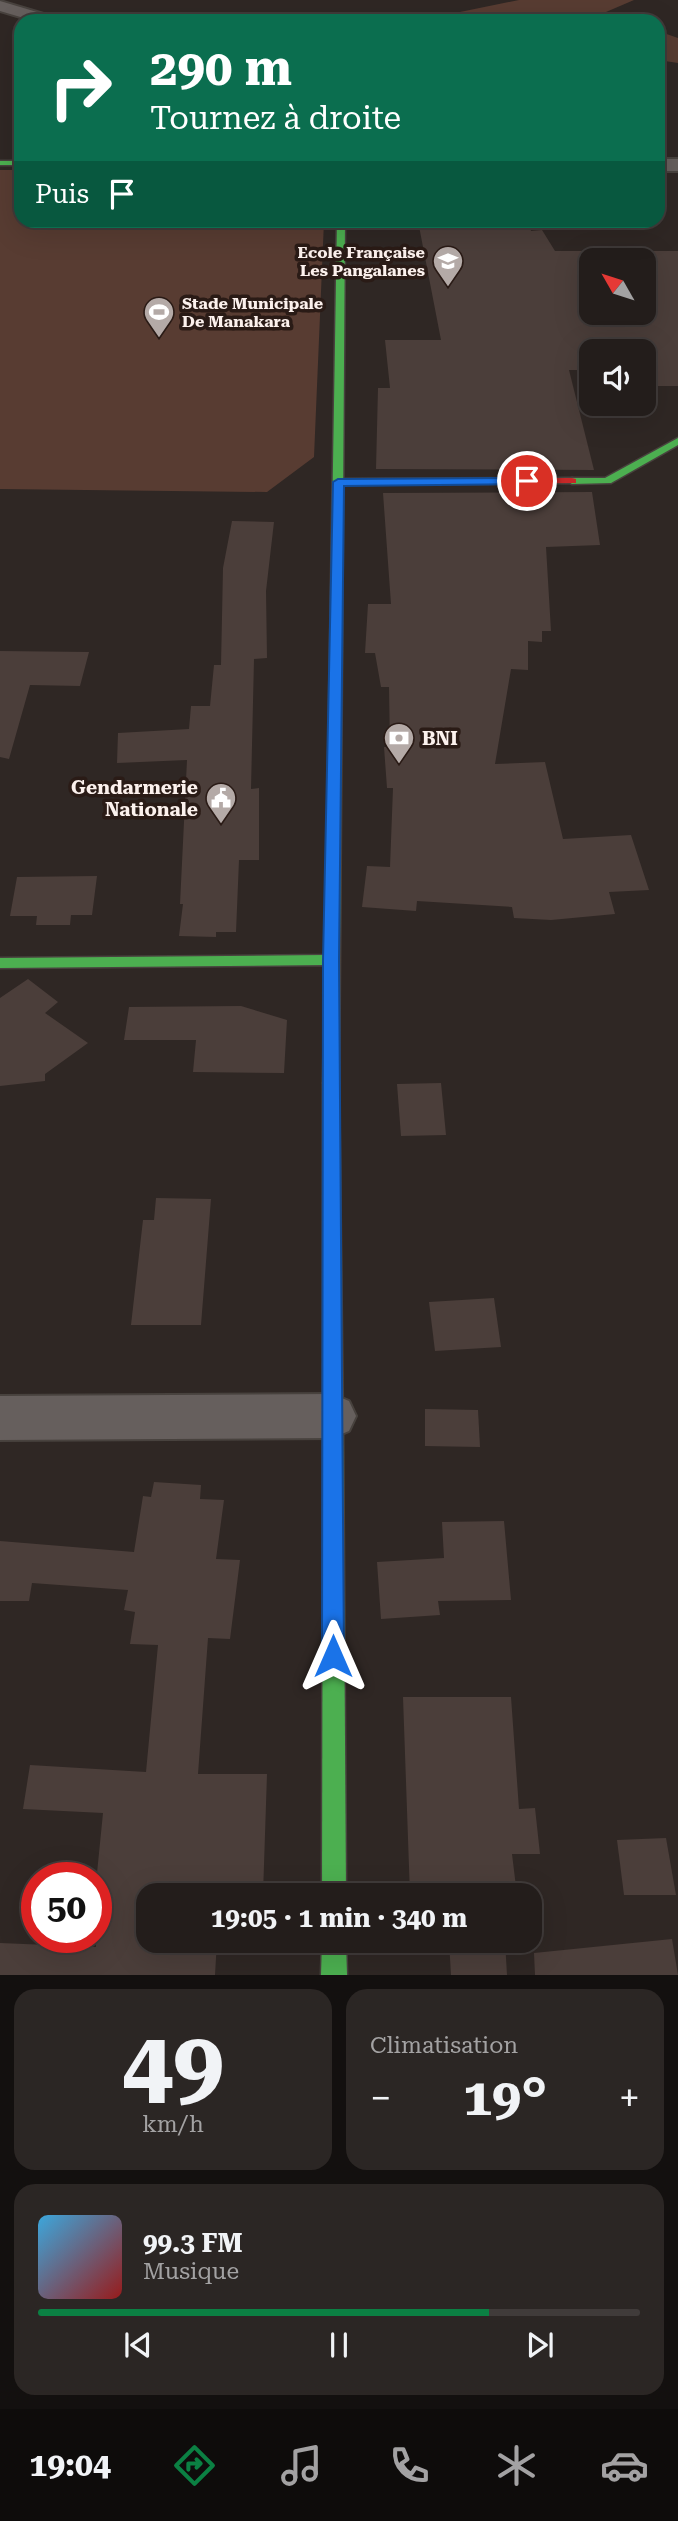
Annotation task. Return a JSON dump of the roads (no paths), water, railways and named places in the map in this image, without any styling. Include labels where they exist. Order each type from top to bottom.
[{"type":"main road","points":[[334,1883],[331,960],[341,228]]},
{"type":"main road","points":[[338,482],[607,481],[678,441]]},
{"type":"main road","points":[[0,963],[331,960]]},
{"type":"main road","points":[[334,1953],[334,1975]]},
{"type":"street","points":[[0,6],[27,14]]},
{"type":"street","points":[[0,1418],[332,1416]]},
{"type":"place","name":"Ecole Française Les Pangalanes","points":[[448,288]]},
{"type":"place","name":"Stade Municipale De Manakara","points":[[159,339]]},
{"type":"place","name":"BNI","points":[[399,765]]},
{"type":"place","name":"Gendarmerie Nationale","points":[[221,825]]}]
